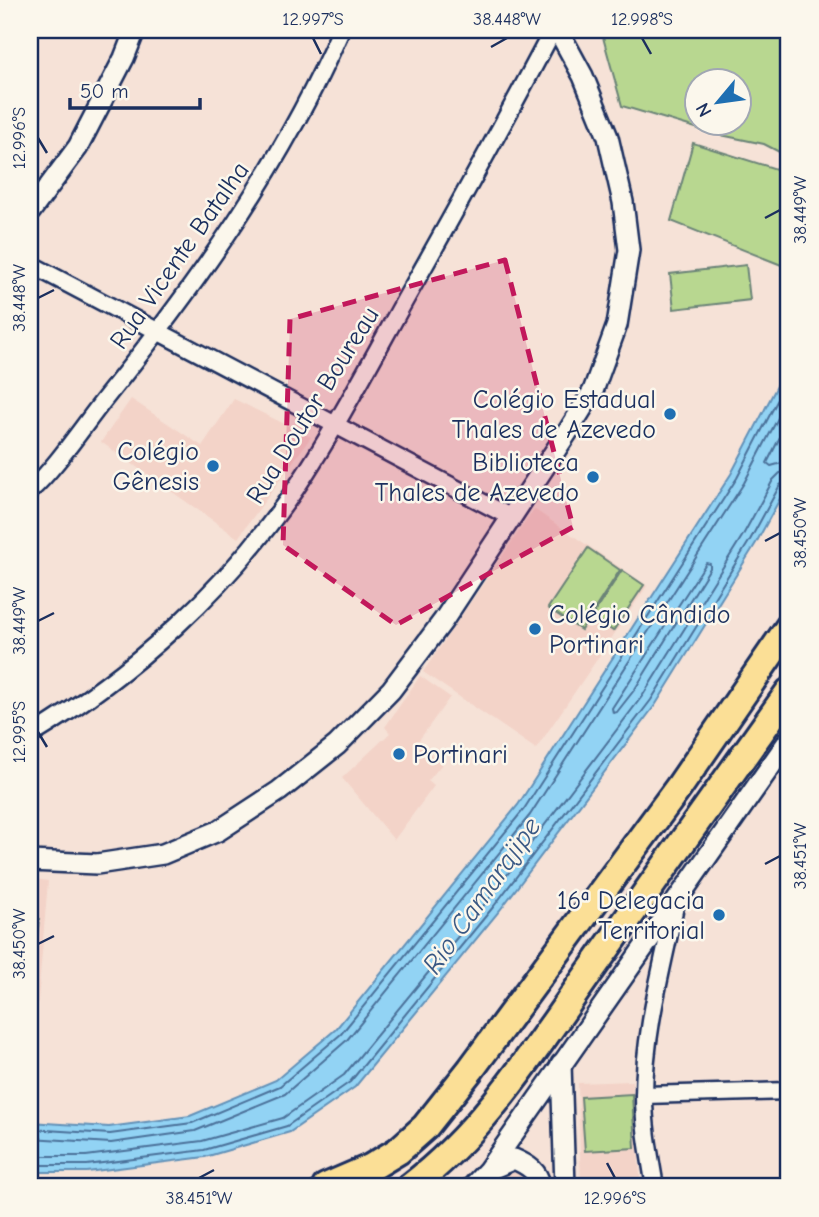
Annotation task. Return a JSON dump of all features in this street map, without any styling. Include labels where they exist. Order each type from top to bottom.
[{"type":"main road","points":[[327,1187],[388,1157],[425,1127],[471,1069],[671,797],[789,627]]},
{"type":"main road","points":[[410,1187],[435,1168],[480,1120],[527,1059],[789,692]]},
{"type":"street","points":[[30,212],[78,147],[124,58],[135,30]]},
{"type":"street","name":"Rua Vicente Batalha","points":[[30,491],[158,332],[228,233],[278,156],[325,67],[341,30]]},
{"type":"street","points":[[30,861],[97,864],[163,854],[218,831],[279,791],[337,745],[391,690],[443,621],[593,391],[617,325],[629,250],[623,202],[608,136],[583,76],[556,30]]},
{"type":"street","name":"Rua Doutor Boureau","points":[[30,736],[67,714],[138,661],[190,613],[244,554],[295,489],[334,426],[556,30]]},
{"type":"street","points":[[30,264],[512,518]]},
{"type":"street","points":[[472,1187],[488,1170],[789,740]]},
{"type":"street","points":[[655,1187],[647,1141],[644,1095],[651,1018],[676,903]]},
{"type":"street","points":[[561,1065],[565,1187]]},
{"type":"street","points":[[644,1095],[789,1091]]},
{"type":"street","points":[[488,1170],[513,1159],[527,1165],[539,1176],[541,1187]]},
{"type":"highlighted area","points":[[505,260],[573,527],[396,625],[283,545],[290,319]]},
{"type":"shaded area","name":"Colégio Gênesis","points":[[131,399],[202,446],[234,399],[311,437],[238,538],[101,442]]},
{"type":"shaded area","name":"Colégio Cândido Portinari","points":[[534,509],[647,586],[536,749],[423,672]]},
{"type":"shaded area","name":"Portinari","points":[[420,676],[450,697],[417,743],[442,764],[428,781],[434,786],[394,840],[342,778],[390,733],[385,727]]},
{"type":"shaded area","points":[[30,878],[48,881],[38,1000],[30,1055]]},
{"type":"shaded area","points":[[632,1081],[641,1187],[581,1187],[578,1083]]},
{"type":"shaded area","points":[[520,1172],[531,1187],[488,1187],[501,1175]]},
{"type":"green space","points":[[601,30],[789,30],[789,157],[764,144],[726,136],[752,136],[752,66],[682,66],[682,124],[622,106]]},
{"type":"green space","points":[[693,143],[789,173],[789,268],[671,221]]},
{"type":"green space","points":[[746,265],[750,300],[674,309],[670,274]]},
{"type":"green space","points":[[588,548],[620,570],[581,630],[548,608]]},
{"type":"green space","points":[[622,570],[644,585],[613,631],[592,616]]},
{"type":"green space","points":[[30,917],[39,919],[31,988],[30,987]]},
{"type":"green space","points":[[632,1094],[635,1148],[585,1151],[581,1097]]},
{"type":"water","name":"Rio Camarajipe","points":[[789,363],[789,482],[756,543],[656,704],[500,910],[355,1087],[290,1132],[205,1157],[87,1172],[30,1172],[30,1122],[109,1127],[190,1116],[276,1080],[336,1029],[518,805],[731,474]]},
{"type":"place","name":"Colégio Estadual Thales de Azevedo","points":[[670,414]]},
{"type":"place","name":"Colégio Gênesis","points":[[213,466]]},
{"type":"place","name":"Biblioteca Thales de Azevedo","points":[[593,477]]},
{"type":"place","name":"Colégio Cândido Portinari","points":[[535,629]]},
{"type":"place","name":"Portinari","points":[[399,754]]},
{"type":"place","name":"16ª Delegacia Territorial","points":[[719,915]]}]
